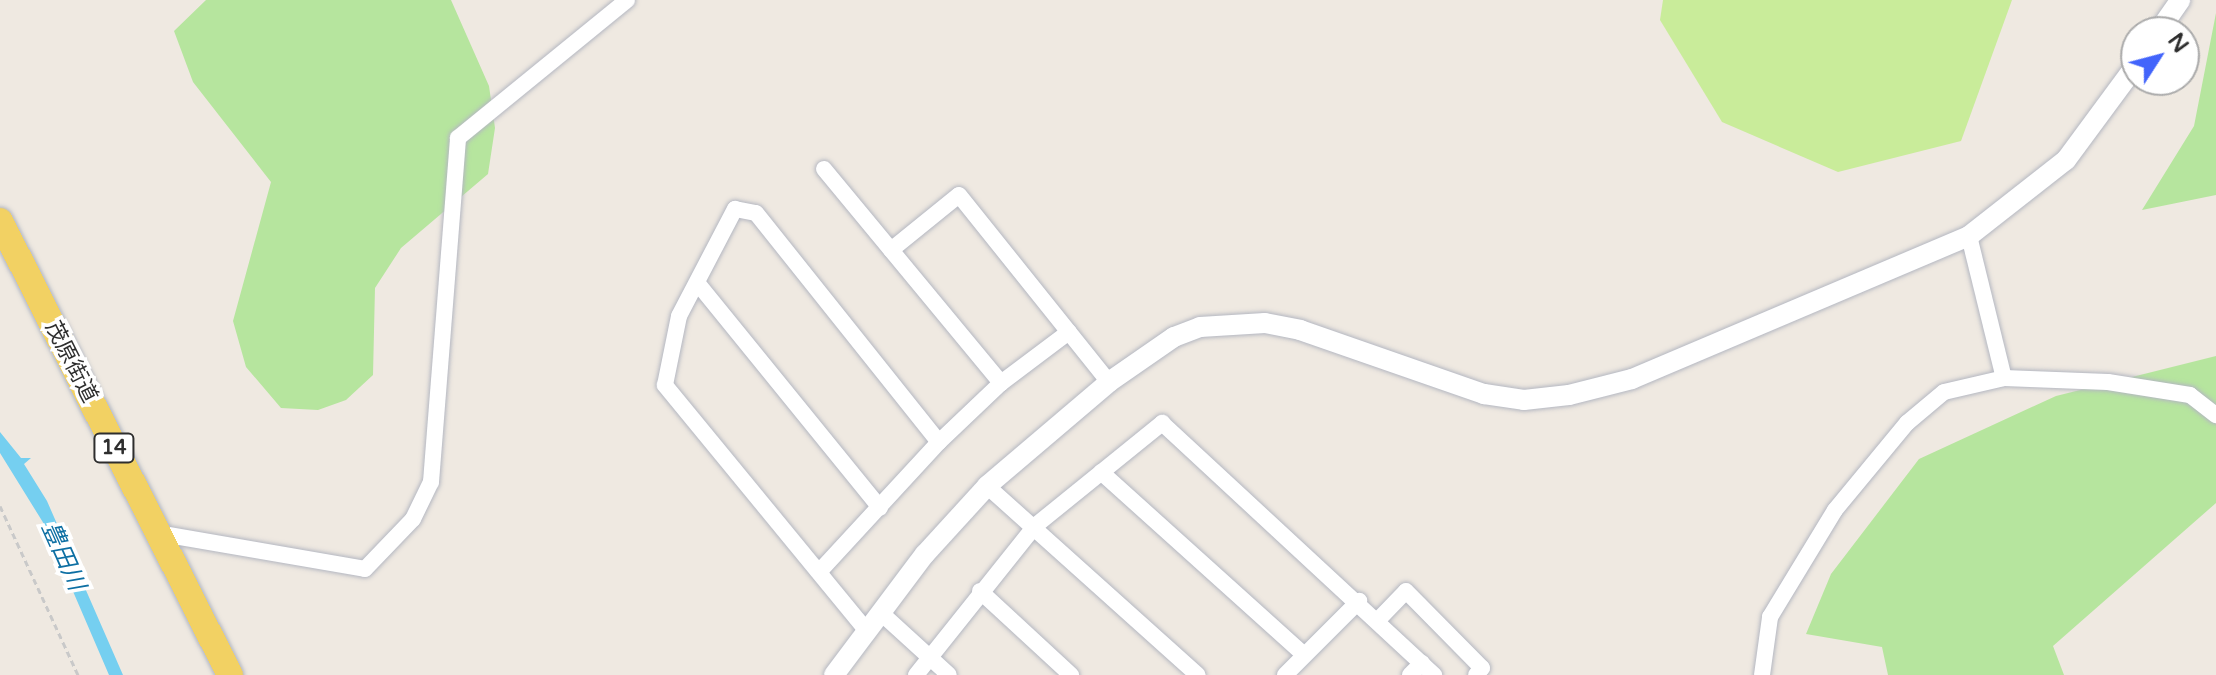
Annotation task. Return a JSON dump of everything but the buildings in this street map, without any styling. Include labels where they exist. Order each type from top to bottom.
[{"type":"main road","name":"茂原街道","points":[[0,221],[230,675]]},
{"type":"street","points":[[157,533],[365,569],[413,519],[431,482],[458,138],[627,0]]},
{"type":"street","points":[[834,675],[880,612],[987,486],[1109,382],[1154,349],[1200,327],[1265,323],[1300,330],[1484,394],[1524,400],[1569,395],[1632,379],[1969,236],[2066,160],[2120,87]]},
{"type":"street","points":[[824,169],[1001,383]]},
{"type":"street","points":[[891,250],[959,195],[1109,382]]},
{"type":"street","points":[[866,630],[665,385],[679,316],[699,285],[735,209],[756,213],[939,442]]},
{"type":"street","points":[[1969,236],[2004,378]]},
{"type":"street","points":[[699,285],[880,508]]},
{"type":"street","points":[[819,572],[939,442],[1001,383],[1069,332]]},
{"type":"street","points":[[1762,675],[1770,617],[1835,510],[1907,423],[1944,392],[2004,378],[2108,382],[2190,395],[2216,415]]},
{"type":"street","points":[[916,675],[980,591],[1035,526],[1162,423],[1359,601],[1422,671]]},
{"type":"street","points":[[1101,472],[1304,655]]},
{"type":"street","points":[[987,486],[1198,675]]},
{"type":"street","points":[[980,591],[1071,675]]},
{"type":"street","points":[[1378,620],[1406,591],[1482,668],[1476,675]]},
{"type":"street","points":[[1285,675],[1359,601]]},
{"type":"street","points":[[880,612],[949,675]]},
{"type":"path","points":[[0,506],[78,675]]},
{"type":"green space","points":[[206,0],[451,0],[489,86],[495,128],[488,174],[401,248],[375,288],[373,375],[346,400],[318,410],[281,408],[246,367],[233,321],[271,182],[193,82],[174,31]]},
{"type":"green space","points":[[1663,0],[2012,0],[1961,141],[1838,172],[1722,122],[1660,20]]},
{"type":"green space","points":[[2216,13],[2216,195],[2142,210],[2194,126]]},
{"type":"green space","points":[[2216,356],[2216,503],[2053,646],[2064,675],[1888,675],[1882,647],[1806,634],[1831,574],[1919,459],[2056,396]]},
{"type":"water","name":"豊田川","points":[[0,432],[21,458],[31,458],[24,464],[47,501],[123,675],[109,675],[44,524],[0,453]]}]
